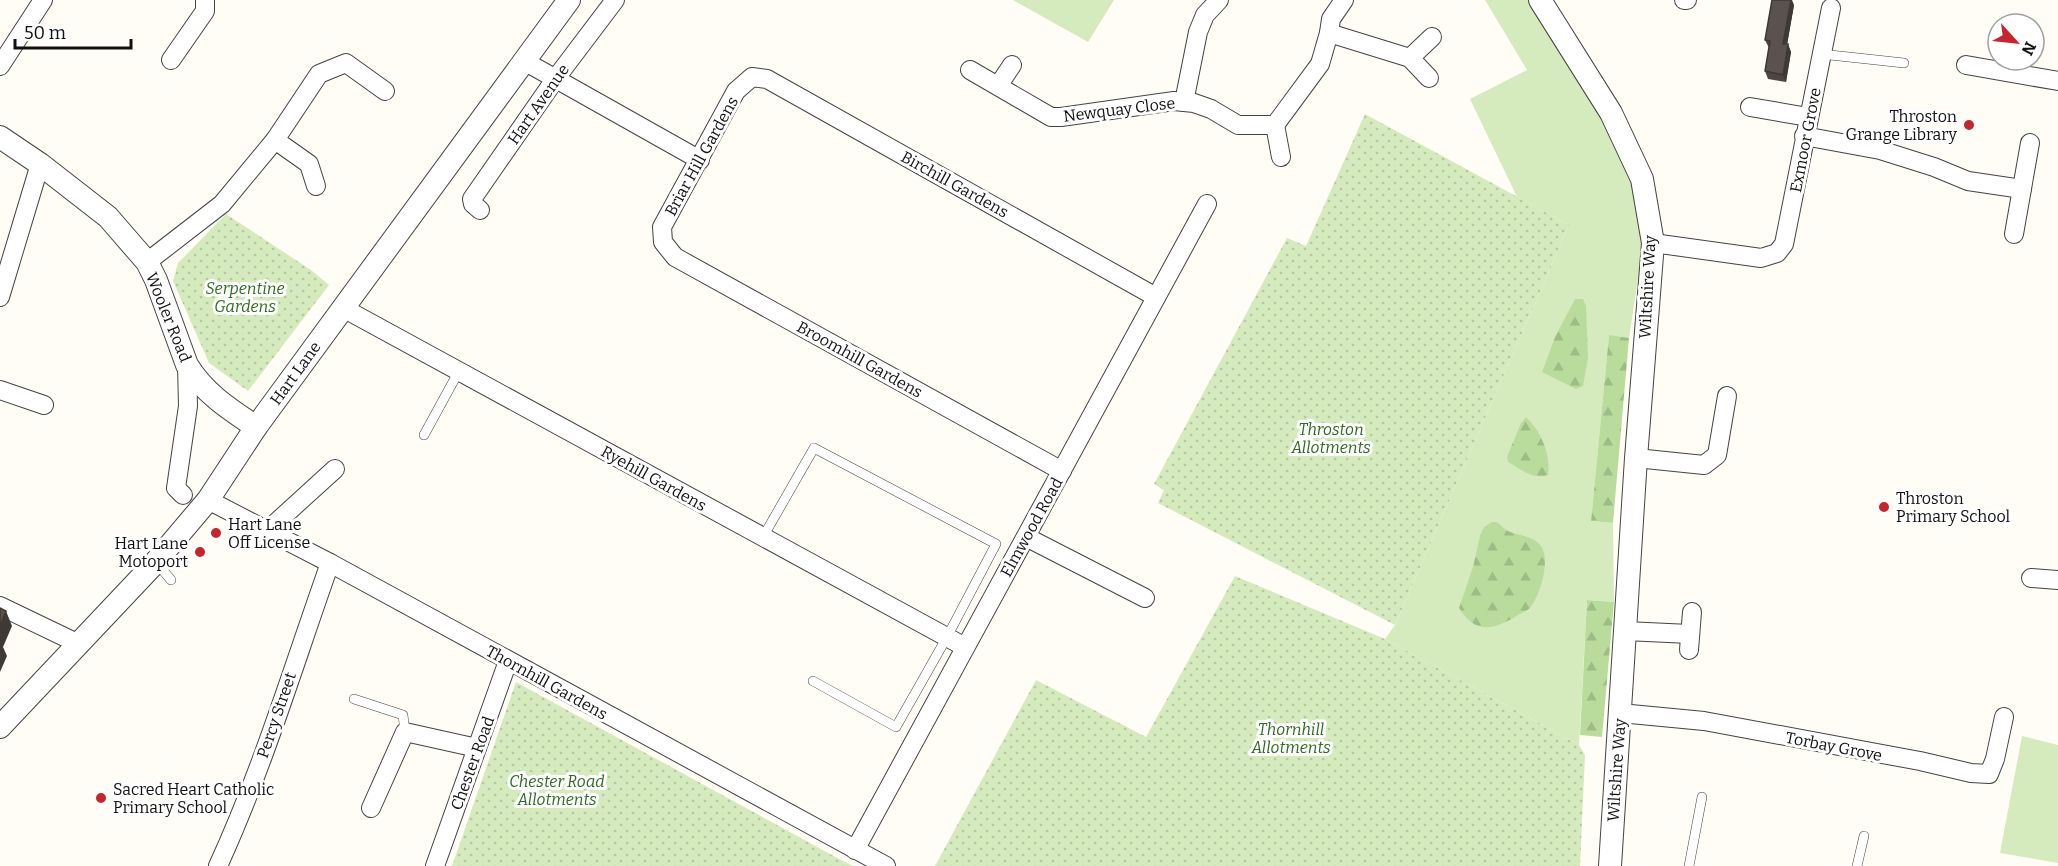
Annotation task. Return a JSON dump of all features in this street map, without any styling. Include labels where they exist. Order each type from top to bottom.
[{"type":"street","points":[[0,66],[43,0]]},
{"type":"street","points":[[171,60],[205,11],[205,0]]},
{"type":"street","name":"Hart Lane","points":[[0,727],[156,562],[208,500],[256,427],[569,0]]},
{"type":"street","name":"Hart Avenue","points":[[480,210],[473,204],[472,198],[556,78],[615,0]]},
{"type":"street","points":[[1281,156],[1275,125],[1320,64],[1331,19],[1344,0]]},
{"type":"street","name":"Wiltshire Way","points":[[1540,0],[1611,113],[1642,179],[1653,243],[1636,458],[1610,866]]},
{"type":"street","points":[[1184,102],[1198,32],[1213,2]]},
{"type":"street","name":"Exmoor Grove","points":[[1653,243],[1761,258],[1777,253],[1784,244],[1831,8]]},
{"type":"street","points":[[1329,33],[1410,58],[1429,78]]},
{"type":"street","points":[[1410,58],[1432,37]]},
{"type":"street","points":[[524,61],[700,160]]},
{"type":"street","points":[[147,262],[222,204],[275,140],[319,74],[346,63],[385,92]]},
{"type":"street","points":[[998,87],[1012,65]]},
{"type":"street","points":[[1966,65],[2058,81]]},
{"type":"street","name":"Newquay Close","points":[[970,70],[1050,117],[1174,101],[1211,109],[1238,126],[1275,125]]},
{"type":"street","name":"Briar Hill Gardens","points":[[663,242],[662,227],[736,91],[752,77]]},
{"type":"street","name":"Birchill Gardens","points":[[752,77],[767,79],[1156,297]]},
{"type":"street","points":[[1750,107],[1808,117]]},
{"type":"street","points":[[1804,136],[1880,150],[1934,167],[1968,181],[2022,189]]},
{"type":"street","name":"Wooler Road","points":[[0,138],[40,164],[108,218],[147,262],[193,374],[216,400],[256,427]]},
{"type":"street","points":[[275,140],[309,164],[316,186]]},
{"type":"street","points":[[2014,234],[2031,143]]},
{"type":"street","points":[[0,297],[40,164]]},
{"type":"street","name":"Elmwood Road","points":[[855,850],[1207,204]]},
{"type":"street","name":"Broomhill Gardens","points":[[663,242],[675,256],[1062,471]]},
{"type":"street","name":"Ryehill Gardens","points":[[343,308],[966,647]]},
{"type":"street","points":[[183,495],[176,488],[188,406],[187,364]]},
{"type":"street","points":[[0,390],[44,404]]},
{"type":"street","points":[[1636,458],[1704,465],[1717,455],[1727,396]]},
{"type":"street","points":[[268,530],[335,469]]},
{"type":"street","name":"Thornhill Gardens","points":[[208,500],[330,563],[886,866]]},
{"type":"street","points":[[1026,537],[1145,598]]},
{"type":"street","name":"Percy Street","points":[[218,866],[259,764],[330,563]]},
{"type":"street","points":[[2031,578],[2058,580]]},
{"type":"street","points":[[0,606],[77,643]]},
{"type":"street","points":[[1625,631],[1690,642],[1692,612]]},
{"type":"street","name":"Chester Road","points":[[435,866],[508,661]]},
{"type":"street","name":"Torbay Grove","points":[[1620,713],[1704,721],[1920,761],[1971,773],[1989,774],[1995,759],[2004,717]]},
{"type":"street","points":[[371,808],[405,732],[477,748]]},
{"type":"lane","points":[[1821,54],[1904,63]]},
{"type":"lane","points":[[424,435],[459,371]]},
{"type":"lane","points":[[763,537],[814,448],[996,544],[896,727],[813,681]]},
{"type":"lane","points":[[156,562],[171,580]]},
{"type":"lane","points":[[354,699],[403,715],[405,732]]},
{"type":"lane","points":[[1689,866],[1702,797]]},
{"type":"lane","points":[[1857,866],[1864,836]]},
{"type":"green space","points":[[1013,0],[1114,0],[1088,42]]},
{"type":"green space","points":[[1485,0],[1531,0],[1614,135],[1635,191],[1642,252],[1629,338],[1609,336],[1591,521],[1613,523],[1614,602],[1587,600],[1579,745],[1385,639],[1395,625],[1569,225],[1517,197],[1470,99],[1527,70]]},
{"type":"green space","name":"Throston Allotments","points":[[1365,114],[1569,225],[1395,625],[1158,503],[1164,490],[1154,484],[1287,238],[1306,246]]},
{"type":"green space","name":"Serpentine Gardens","points":[[226,214],[311,270],[329,285],[248,391],[209,363],[173,281],[178,263]]},
{"type":"green space","points":[[1575,299],[1583,299],[1586,306],[1588,358],[1583,386],[1576,389],[1542,372],[1555,337]]},
{"type":"green space","points":[[1609,335],[1629,338],[1613,523],[1591,521]]},
{"type":"green space","points":[[1526,417],[1544,444],[1548,459],[1548,475],[1532,475],[1508,462],[1507,457],[1521,423]]},
{"type":"green space","points":[[1497,522],[1508,531],[1538,542],[1544,552],[1545,568],[1541,587],[1530,608],[1501,624],[1486,627],[1472,623],[1459,608],[1473,567],[1480,536],[1484,527]]},
{"type":"green space","name":"Thornhill Allotments","points":[[1235,576],[1385,639],[1579,745],[1585,755],[1580,866],[935,866],[1036,680],[1146,737]]},
{"type":"green space","points":[[1587,600],[1614,602],[1602,737],[1580,735]]},
{"type":"green space","name":"Chester Road Allotments","points":[[516,682],[830,854],[853,866],[452,866]]},
{"type":"green space","points":[[2022,736],[2058,745],[2058,863],[2000,853]]},
{"type":"building","points":[[1772,0],[1791,0],[1783,44],[1788,44],[1783,75],[1765,71],[1770,41],[1765,40]]},
{"type":"building","points":[[0,608],[6,611],[0,626]]},
{"type":"place","name":"Throston Grange Library","points":[[1969,125]]},
{"type":"place","name":"Throston Primary School","points":[[1884,507]]},
{"type":"place","name":"Hart Lane Off License","points":[[216,533]]},
{"type":"place","name":"Hart Lane Motoport","points":[[200,552]]},
{"type":"place","name":"Sacred Heart Catholic Primary School","points":[[101,798]]}]
